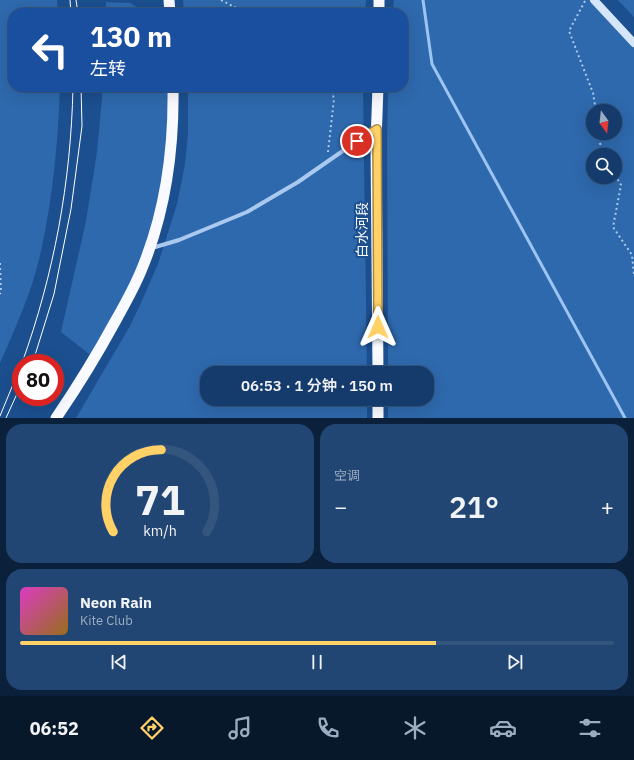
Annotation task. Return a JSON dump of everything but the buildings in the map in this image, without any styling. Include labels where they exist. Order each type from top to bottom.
[{"type":"highway","points":[[56,418],[99,351],[128,299],[141,272],[150,248],[162,201],[170,154],[173,92]]},
{"type":"highway","name":"白水河段","points":[[378,92],[378,366]]},
{"type":"highway","points":[[378,406],[378,418]]},
{"type":"main road","points":[[594,0],[634,43]]},
{"type":"street","points":[[150,248],[179,240],[247,212],[298,182],[377,129]]},
{"type":"path","points":[[221,0],[236,8]]},
{"type":"path","points":[[586,0],[569,31],[593,93],[595,104]]},
{"type":"path","points":[[328,161],[334,99],[332,92]]},
{"type":"path","points":[[620,184],[613,227],[632,254],[634,275]]},
{"type":"path","points":[[0,263],[0,294]]},
{"type":"shaded area","points":[[0,0],[57,0],[58,8],[8,8],[8,92],[60,92],[58,128],[49,210],[38,265],[29,294],[0,363]]},
{"type":"shaded area","points":[[183,0],[366,0],[365,8],[184,8]]},
{"type":"shaded area","points":[[394,0],[594,0],[634,44],[634,418],[388,418],[388,406],[434,406],[434,366],[388,366],[388,92],[408,92],[408,8],[393,8]]},
{"type":"shaded area","points":[[618,0],[634,0],[634,17]]},
{"type":"shaded area","points":[[106,2],[130,3],[138,8],[106,8]]},
{"type":"shaded area","points":[[103,92],[171,92],[171,142],[146,256],[93,357],[61,332],[86,221],[97,152]]},
{"type":"shaded area","points":[[188,92],[363,92],[367,366],[200,366],[200,406],[367,406],[367,418],[76,418],[130,326],[158,264],[177,204],[185,164],[188,134]]},
{"type":"waterway","points":[[423,0],[432,64],[625,418]]},
{"type":"tram line","points":[[70,0],[71,8]]},
{"type":"tram line","points":[[76,0],[77,8]]},
{"type":"tram line","points":[[25,354],[43,296],[59,227],[69,158],[73,92]]},
{"type":"tram line","points":[[35,354],[54,294],[71,209],[82,126],[81,92]]},
{"type":"tram line","points":[[0,416],[12,387]]},
{"type":"tram line","points":[[6,418],[12,405]]},
{"type":"route","points":[[357,141],[377,129],[378,327]]}]
